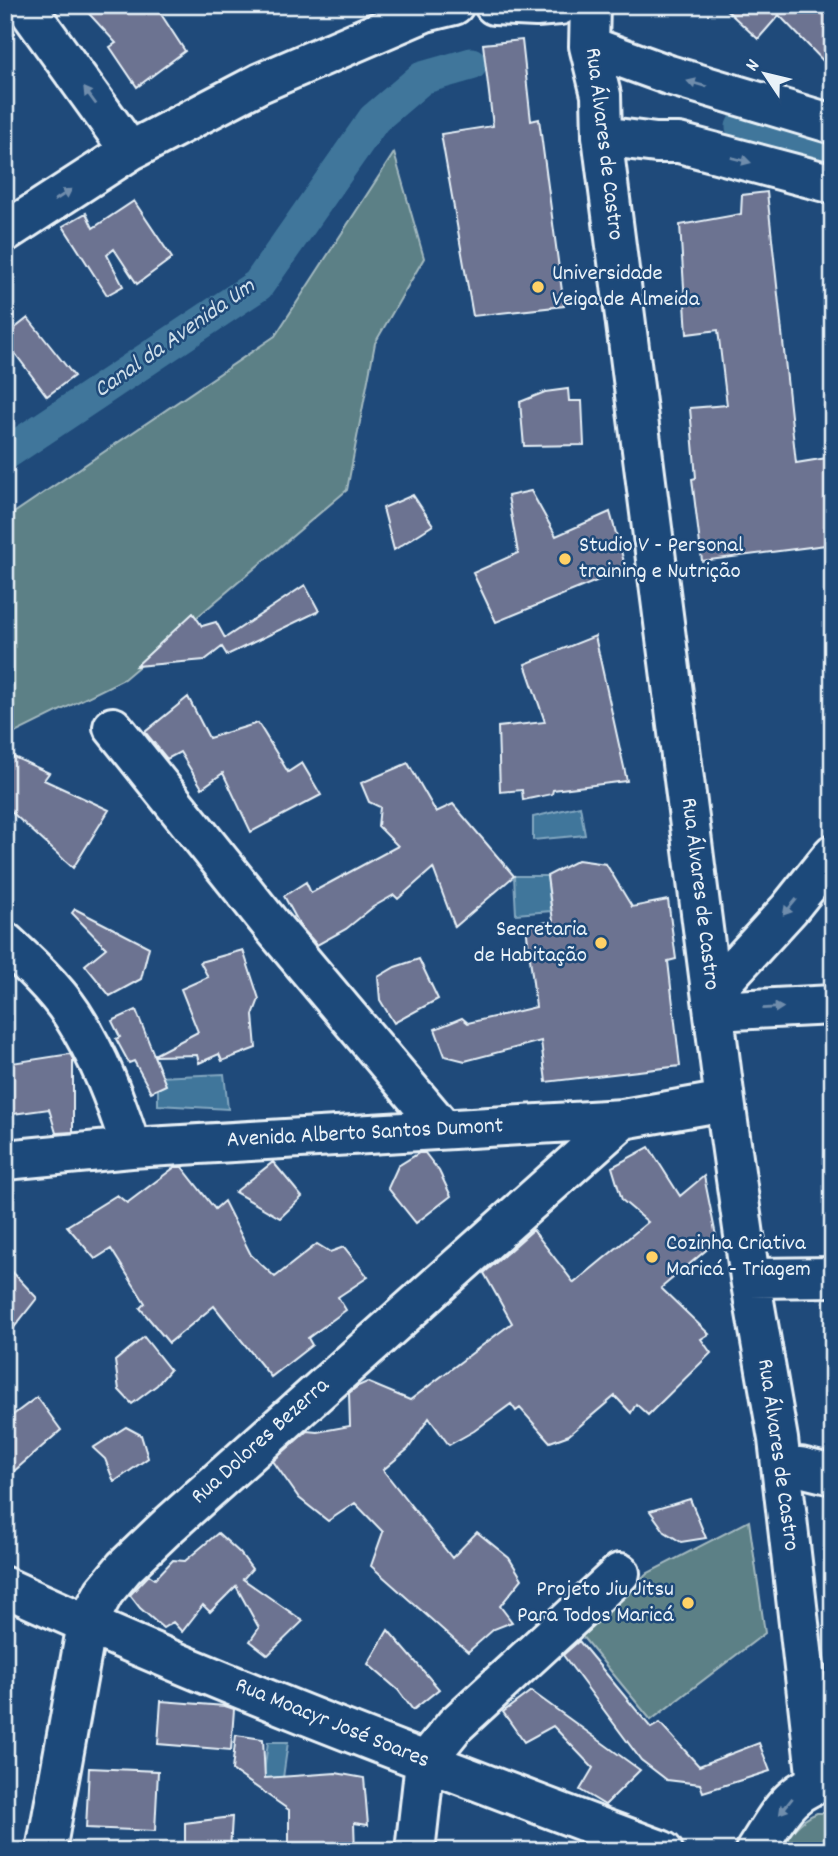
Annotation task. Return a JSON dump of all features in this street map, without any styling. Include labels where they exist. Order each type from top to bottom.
[{"type":"street","points":[[25,5],[130,151]]},
{"type":"street","points":[[5,232],[130,151],[260,83],[425,12],[454,5]]},
{"type":"street","points":[[494,5],[560,5]]},
{"type":"street","name":"Rua Álvares de Castro","points":[[590,5],[589,46],[601,95],[602,136],[724,1101],[781,1467],[825,1782]]},
{"type":"street","points":[[589,46],[669,75],[833,124]]},
{"type":"street","points":[[602,136],[679,143],[833,184]]},
{"type":"street","points":[[113,727],[272,926],[443,1129]]},
{"type":"street","points":[[713,1002],[833,853]]},
{"type":"street","points":[[5,943],[36,971],[70,1012],[96,1055],[117,1104],[131,1147]]},
{"type":"street","points":[[713,1002],[833,1006]]},
{"type":"street","name":"Avenida Alberto Santos Dumont","points":[[10,1164],[131,1147],[623,1119],[724,1101]]},
{"type":"street","name":"Rua Dolores Bezerra","points":[[46,1851],[87,1624],[104,1592],[160,1533],[623,1119]]},
{"type":"street","points":[[553,1123],[564,1143],[565,1170]]},
{"type":"street","points":[[750,1278],[833,1278]]},
{"type":"street","points":[[781,1467],[800,1467],[833,1475]]},
{"type":"street","points":[[415,1851],[425,1762],[456,1725],[620,1573]]},
{"type":"street","name":"Rua Moacyr José Soares","points":[[5,1587],[87,1624],[425,1762],[663,1851]]},
{"type":"street","points":[[755,1851],[788,1802],[800,1791],[825,1782]]},
{"type":"green space","points":[[394,153],[424,258],[375,343],[347,490],[124,679],[5,738],[5,519],[275,336]]},
{"type":"green space","name":"Projeto Jiu Jitsu Para Todos Maricá","points":[[749,1521],[765,1633],[651,1720],[581,1635],[648,1573]]},
{"type":"green space","points":[[817,1813],[833,1813],[833,1851],[780,1851],[795,1829]]},
{"type":"water","points":[[580,806],[585,835],[533,840],[533,817]]},
{"type":"water","points":[[514,876],[547,876],[551,911],[516,914]]},
{"type":"water","points":[[224,1074],[228,1109],[158,1105],[158,1077]]},
{"type":"water","points":[[268,1742],[288,1742],[282,1785],[263,1780]]},
{"type":"building","points":[[81,5],[155,5],[185,51],[137,87],[110,47],[116,43]]},
{"type":"building","points":[[721,5],[833,5],[833,71],[779,15],[758,39]]},
{"type":"building","points":[[522,40],[531,121],[539,119],[564,306],[473,316],[441,134],[493,126],[483,44]]},
{"type":"building","points":[[767,192],[796,463],[833,457],[833,544],[702,561],[692,479],[696,478],[690,408],[727,405],[718,330],[687,334],[680,225],[741,214],[742,195]]},
{"type":"building","points":[[134,201],[172,258],[137,284],[114,249],[107,255],[123,286],[107,295],[63,226],[86,213],[93,228]]},
{"type":"building","points":[[28,318],[74,376],[47,396],[5,340],[5,336]]},
{"type":"building","points":[[568,389],[569,401],[582,401],[584,445],[524,446],[520,402],[545,392]]},
{"type":"building","points":[[531,491],[556,536],[610,512],[626,569],[496,622],[473,573],[518,553],[508,496]]},
{"type":"building","points":[[413,495],[433,525],[394,550],[383,508]]},
{"type":"building","points":[[305,585],[319,611],[227,655],[222,647],[205,660],[136,666],[193,613],[202,626],[216,622],[225,638]]},
{"type":"building","points":[[595,636],[627,781],[553,790],[552,794],[523,800],[522,790],[500,792],[498,727],[545,722],[525,664]]},
{"type":"building","points":[[188,697],[209,738],[258,723],[288,772],[302,763],[321,795],[251,832],[223,773],[202,788],[180,752],[167,759],[145,732]]},
{"type":"building","points":[[5,753],[49,773],[44,780],[109,810],[73,868],[5,806]]},
{"type":"building","points":[[408,763],[436,812],[453,804],[514,876],[455,927],[433,868],[398,899],[394,895],[373,907],[346,929],[317,945],[301,927],[284,896],[306,882],[311,893],[398,846],[378,826],[380,807],[369,802],[361,783]]},
{"type":"building","points":[[578,860],[606,864],[632,907],[668,900],[676,959],[668,961],[680,1066],[546,1082],[541,1041],[465,1061],[445,1056],[435,1029],[462,1018],[468,1023],[536,1007],[526,926],[553,921],[547,876]]},
{"type":"building","points":[[75,909],[149,947],[141,979],[110,996],[85,965],[106,948],[72,913]]},
{"type":"building","points":[[243,950],[259,999],[253,1015],[256,1048],[222,1061],[219,1054],[199,1063],[197,1055],[154,1056],[166,1085],[151,1092],[134,1061],[129,1063],[116,1039],[120,1037],[112,1021],[136,1010],[154,1055],[198,1032],[181,989],[208,977],[200,962]]},
{"type":"building","points":[[419,959],[438,999],[394,1023],[380,1000],[378,977],[395,967]]},
{"type":"building","points":[[70,1054],[73,1059],[73,1132],[56,1133],[49,1109],[5,1115],[5,1064]]},
{"type":"building","points":[[649,1147],[680,1196],[704,1176],[717,1241],[661,1288],[709,1334],[701,1339],[711,1353],[648,1415],[636,1404],[631,1413],[615,1396],[569,1435],[550,1442],[520,1408],[516,1411],[511,1404],[474,1431],[449,1445],[429,1418],[408,1449],[383,1470],[452,1558],[477,1532],[509,1558],[522,1579],[500,1606],[512,1622],[494,1629],[468,1652],[371,1566],[383,1532],[355,1503],[328,1521],[299,1498],[273,1461],[307,1431],[317,1432],[350,1426],[349,1393],[358,1386],[367,1382],[410,1400],[512,1323],[484,1273],[533,1230],[574,1283],[648,1222],[622,1200],[612,1167]]},
{"type":"building","points":[[419,1153],[425,1153],[439,1171],[451,1196],[416,1223],[388,1188],[398,1166]]},
{"type":"building","points":[[273,1162],[302,1197],[280,1218],[235,1192]]},
{"type":"building","points":[[175,1167],[182,1167],[215,1209],[224,1201],[251,1255],[275,1277],[317,1244],[330,1252],[344,1247],[368,1277],[338,1297],[346,1310],[308,1338],[312,1345],[271,1377],[214,1306],[169,1343],[140,1308],[145,1303],[111,1249],[95,1259],[67,1226],[117,1195],[127,1203]]},
{"type":"building","points":[[5,1264],[37,1298],[5,1339]]},
{"type":"building","points":[[144,1337],[170,1370],[157,1385],[132,1404],[119,1390],[115,1361]]},
{"type":"building","points":[[37,1397],[61,1430],[5,1479],[5,1421]]},
{"type":"building","points":[[126,1427],[141,1435],[148,1458],[114,1482],[105,1459],[93,1448]]},
{"type":"building","points":[[690,1499],[706,1538],[681,1542],[665,1532],[650,1511]]},
{"type":"building","points":[[218,1533],[240,1553],[252,1569],[243,1579],[303,1621],[268,1655],[250,1641],[259,1628],[236,1586],[210,1612],[203,1605],[182,1632],[173,1622],[163,1628],[140,1608],[130,1595],[149,1575],[155,1579],[173,1560],[185,1561]]},
{"type":"building","points":[[388,1630],[439,1689],[413,1710],[398,1690],[368,1664]]},
{"type":"building","points":[[579,1641],[651,1728],[660,1723],[699,1766],[759,1743],[770,1771],[703,1792],[700,1784],[667,1780],[641,1760],[563,1655]]},
{"type":"building","points":[[531,1691],[640,1770],[605,1805],[580,1790],[593,1768],[553,1726],[524,1742],[503,1712]]},
{"type":"building","points":[[161,1701],[234,1709],[231,1750],[158,1744]]},
{"type":"building","points":[[236,1735],[263,1739],[265,1778],[336,1773],[364,1778],[368,1825],[354,1823],[355,1851],[289,1851],[289,1810],[232,1770]]},
{"type":"building","points":[[89,1768],[158,1771],[155,1831],[86,1828]]},
{"type":"building","points":[[232,1817],[230,1851],[185,1851],[185,1823]]},
{"type":"waterway","name":"Canal da Avenida Um","points":[[5,454],[258,285],[374,119],[422,78],[471,64]]},
{"type":"waterway","name":"Canal da Avenida Um","points":[[742,127],[833,153]]},
{"type":"place","name":"Universidade Veiga de Almeida","points":[[538,287]]},
{"type":"place","name":"Studio V - Personal training e Nutrição","points":[[565,559]]},
{"type":"place","name":"Secretaria de Habitação","points":[[601,943]]},
{"type":"place","name":"Cozinha Criativa Maricá - Triagem","points":[[652,1257]]},
{"type":"place","name":"Projeto Jiu Jitsu Para Todos Maricá","points":[[688,1603]]}]
